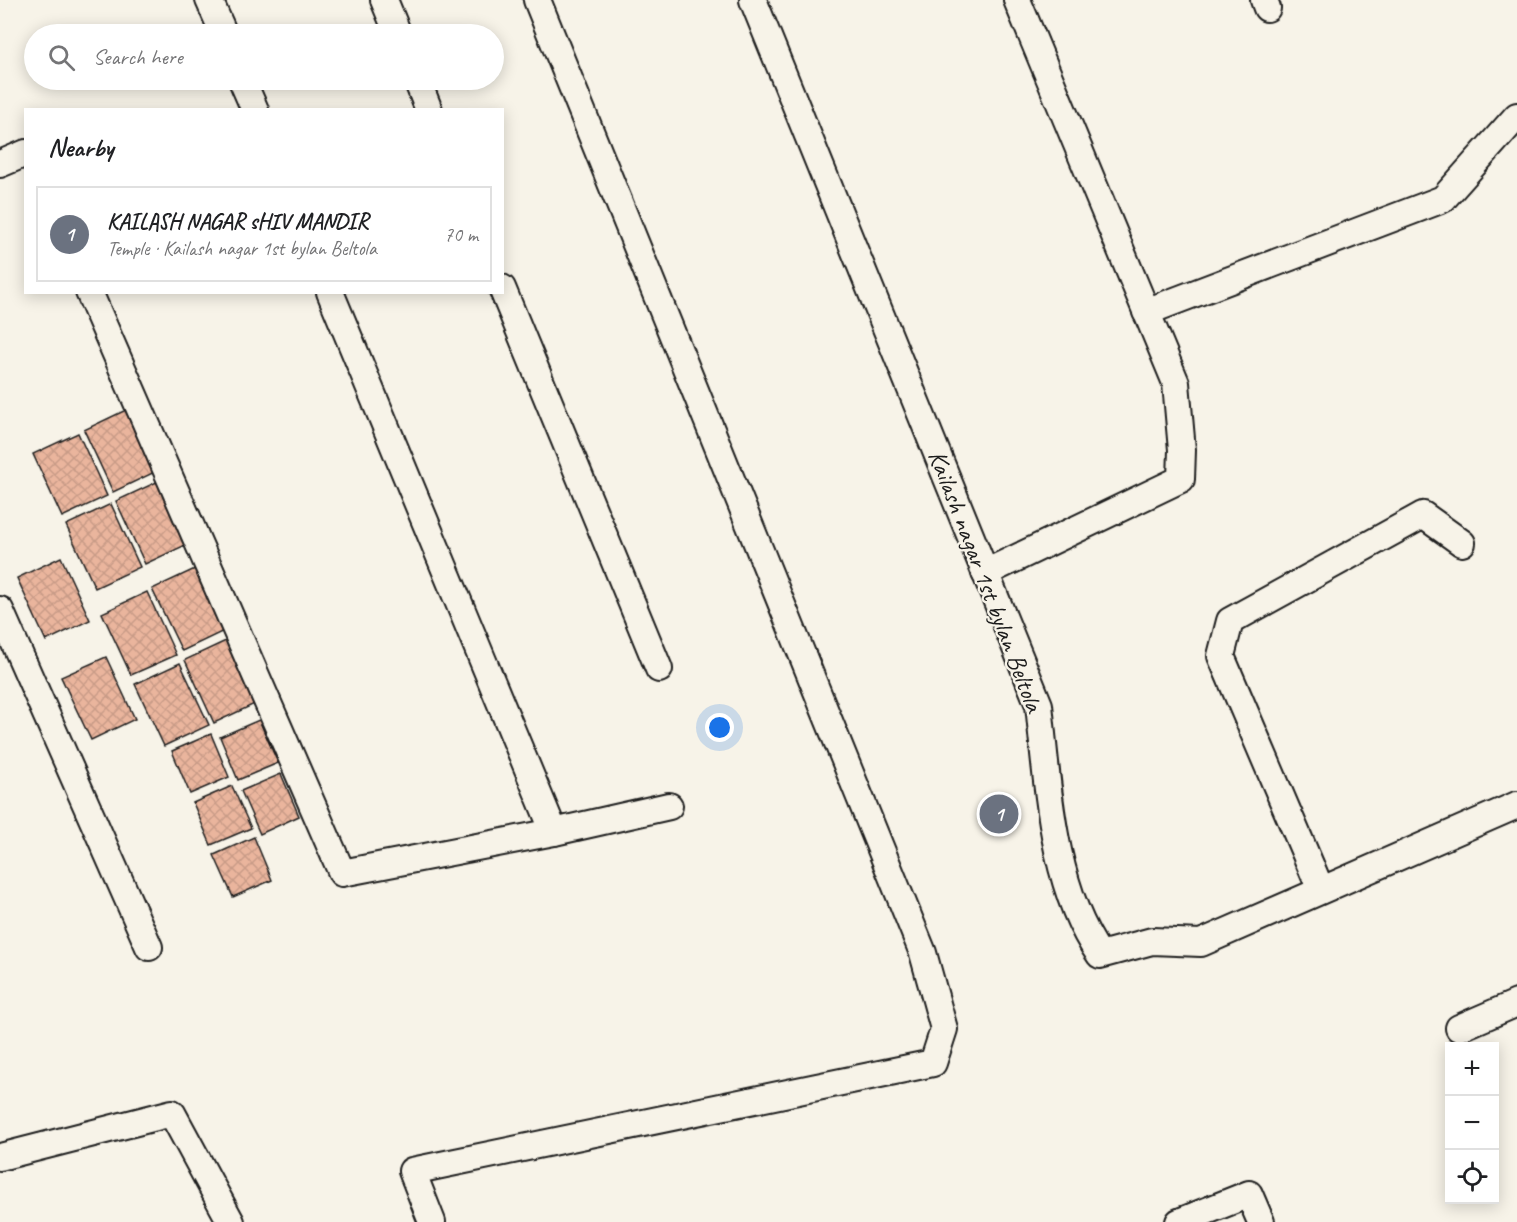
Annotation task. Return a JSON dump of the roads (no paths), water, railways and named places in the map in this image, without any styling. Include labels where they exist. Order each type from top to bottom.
[{"type":"street","points":[[209,0],[220,24]]},
{"type":"street","points":[[384,0],[394,24]]},
{"type":"street","points":[[432,1222],[412,1171],[933,1062],[944,1029],[923,952],[537,0]]},
{"type":"street","name":"Kailash nagar 1st bylan Beltola","points":[[753,0],[1039,705],[1050,809],[1065,879],[1088,937],[1100,955],[1152,941],[1201,943],[1517,805]]},
{"type":"street","points":[[985,573],[1181,479],[1182,450],[1176,383],[1017,0]]},
{"type":"street","points":[[246,90],[254,108]]},
{"type":"street","points":[[421,90],[428,108]]},
{"type":"street","points":[[1146,312],[1443,199],[1517,116]]},
{"type":"street","points":[[0,164],[24,154]]},
{"type":"street","points":[[504,293],[659,669]]},
{"type":"street","points":[[89,294],[342,873],[554,832],[669,806]]},
{"type":"street","points":[[331,294],[554,832]]},
{"type":"street","points":[[1321,890],[1221,656],[1230,621],[1423,515],[1462,543]]},
{"type":"street","points":[[0,610],[149,947]]},
{"type":"street","points":[[1459,1028],[1517,1004]]},
{"type":"street","points":[[0,1157],[172,1113],[231,1222]]},
{"type":"street","points":[[1179,1222],[1249,1194],[1261,1222]]},
{"type":"place","name":"KAILASH NAGAR sHIV MANDIR","points":[[999,814]]}]
